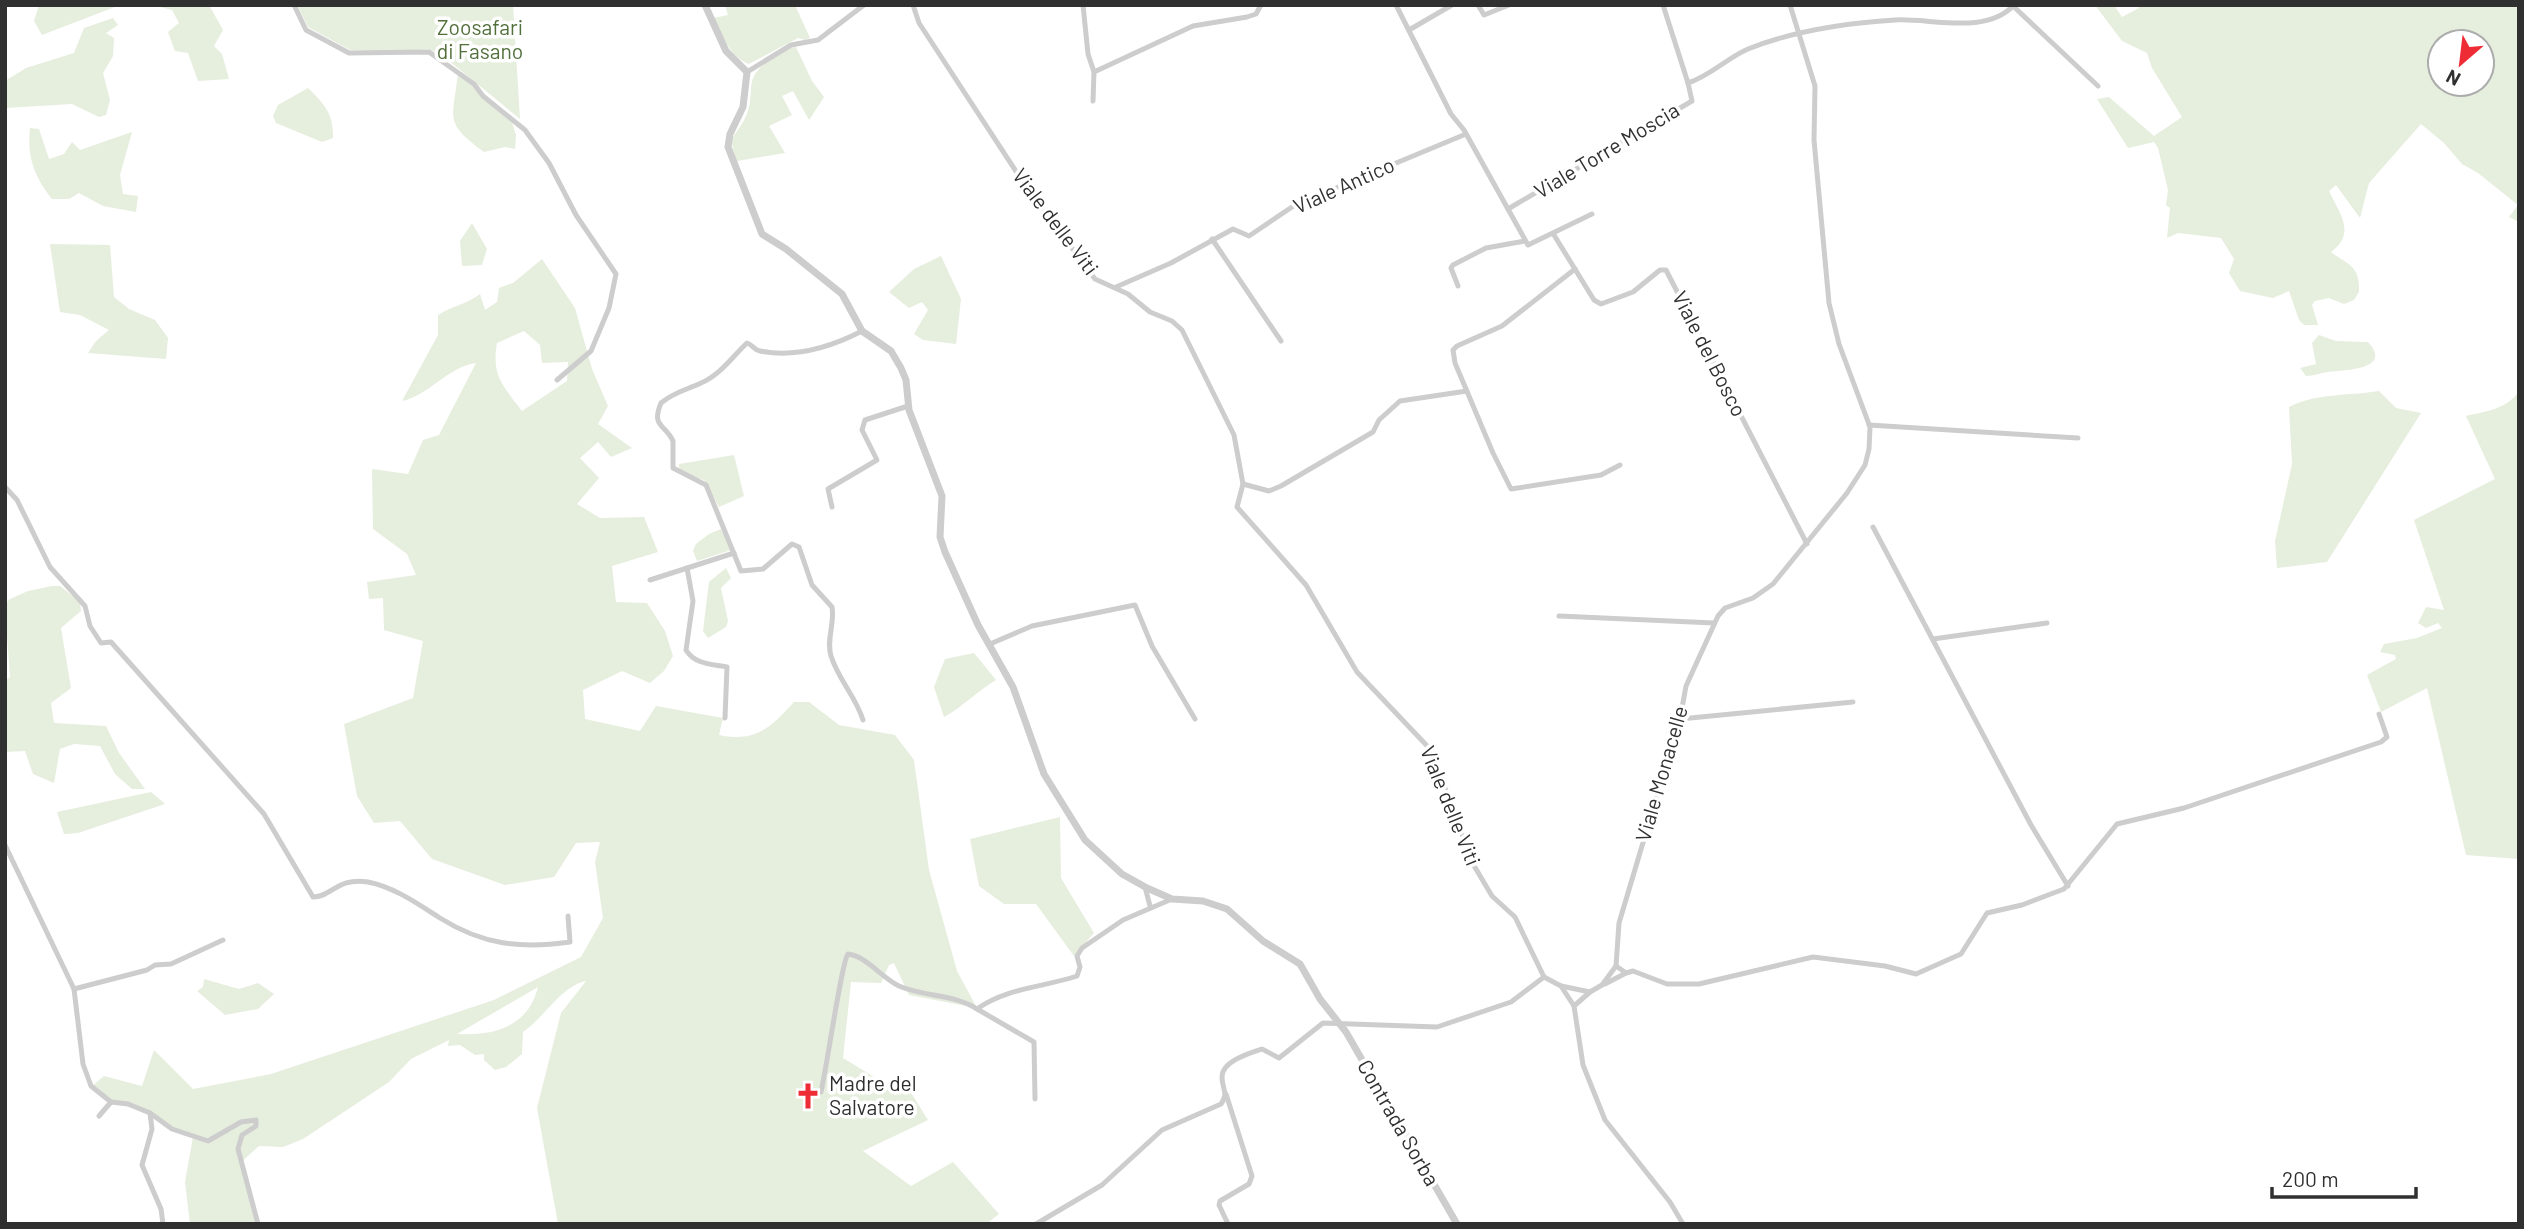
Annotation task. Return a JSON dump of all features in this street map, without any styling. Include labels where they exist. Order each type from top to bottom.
[{"type":"street","points":[[294,5],[306,30],[349,53],[423,51],[439,57],[474,83],[483,96],[518,122],[549,163],[576,215],[613,268],[616,283],[591,351],[557,380]]},
{"type":"street","points":[[705,5],[726,51],[747,72]]},
{"type":"street","points":[[747,72],[791,45],[818,40],[864,5]]},
{"type":"street","name":"Viale delle Viti","points":[[913,5],[919,23],[1023,182],[1095,279],[1182,330],[1234,435],[1243,484],[1237,503],[1240,512],[1306,585],[1357,672],[1431,750],[1473,864],[1492,895],[1515,917],[1544,977]]},
{"type":"street","points":[[1083,5],[1088,54],[1094,72],[1093,101]]},
{"type":"street","points":[[1094,72],[1193,26],[1247,18],[1256,14],[1261,5]]},
{"type":"street","points":[[1396,5],[1451,114],[1466,134],[1525,241],[1531,246],[1592,214]]},
{"type":"street","points":[[1409,30],[1452,5]]},
{"type":"street","points":[[1478,5],[1485,15],[1509,5]]},
{"type":"street","points":[[1663,5],[1688,83]]},
{"type":"street","points":[[1790,5],[1796,34],[1815,86],[1814,134],[1818,189],[1834,327],[1868,425],[2078,438]]},
{"type":"street","name":"Viale Torre Moscia","points":[[1507,209],[1692,101],[1688,83],[1747,50],[1796,34],[1893,20],[1948,23],[2003,17],[2013,6],[2098,86]]},
{"type":"street","points":[[747,72],[743,107],[730,135],[728,147],[762,234],[786,249],[842,293],[862,331],[804,352],[760,351],[747,343],[712,376],[670,395],[661,403],[658,426],[671,436],[673,468],[706,485],[734,553],[737,568],[741,571],[763,569],[792,544],[799,547],[812,585],[832,607],[829,639],[832,660],[858,704],[863,720]]},
{"type":"street","name":"Viale Antico","points":[[1114,288],[1171,263],[1233,229],[1249,236],[1295,205],[1466,134]]},
{"type":"street","name":"Viale del Bosco","points":[[1554,235],[1594,300],[1601,304],[1633,292],[1660,271],[1666,270],[1807,544]]},
{"type":"street","points":[[1212,239],[1281,341]]},
{"type":"street","points":[[1458,286],[1451,268],[1453,265],[1486,248],[1525,241]]},
{"type":"street","points":[[1575,269],[1520,314],[1452,349],[1466,391],[1511,489],[1601,475],[1620,465]]},
{"type":"street","name":"Contrada Sorba","points":[[862,331],[891,351],[906,380],[908,406],[942,496],[940,537],[945,552],[1013,687],[1044,774],[1085,840],[1122,874],[1145,887],[1172,899],[1203,901],[1227,909],[1253,934],[1300,964],[1320,999],[1340,1023],[1457,1224]]},
{"type":"street","points":[[1243,484],[1269,491],[1281,486],[1373,432],[1379,420],[1401,401],[1466,391]]},
{"type":"street","points":[[832,507],[828,489],[877,460],[862,430],[864,420],[908,406]]},
{"type":"street","name":"Viale Monacelle","points":[[1616,966],[1619,923],[1680,719],[1686,686],[1714,623],[1725,608],[1767,590],[1807,544],[1865,465],[1871,439],[1868,425]]},
{"type":"street","points":[[5,487],[17,499],[50,567],[85,606],[96,637],[101,643],[111,642],[252,799],[313,897],[321,897],[338,883],[350,880],[370,882],[421,905],[476,937],[531,948],[569,942],[568,916]]},
{"type":"street","points":[[1873,527],[2031,825],[2068,886]]},
{"type":"street","points":[[650,580],[734,553]]},
{"type":"street","points":[[687,568],[692,601],[686,650],[690,656],[714,667],[727,667],[725,718]]},
{"type":"street","points":[[990,644],[1032,626],[1135,605],[1152,646],[1195,719]]},
{"type":"street","points":[[1559,616],[1714,623]]},
{"type":"street","points":[[1933,639],[2047,623]]},
{"type":"street","points":[[1680,719],[1853,702]]},
{"type":"street","points":[[1574,1006],[1590,992],[1633,971],[1667,984],[1699,984],[1813,957],[1916,974],[1961,954],[1987,913],[2034,902],[2068,886],[2112,826],[2184,808],[2381,742],[2387,737],[2379,713]]},
{"type":"street","points":[[5,845],[74,989],[83,1064],[93,1089],[111,1102],[128,1104],[150,1113],[172,1129],[205,1141],[242,1122],[256,1120],[256,1126],[242,1135],[238,1149],[258,1224]]},
{"type":"street","points":[[1145,887],[1150,905]]},
{"type":"street","points":[[978,1009],[1004,993],[1019,993],[1077,976],[1080,967],[1077,956],[1082,948],[1150,905],[1172,899]]},
{"type":"street","points":[[74,989],[147,970],[155,965],[171,964],[223,940]]},
{"type":"street","points":[[821,1092],[832,1042],[841,971],[848,954],[857,957],[899,985],[929,995],[960,1000],[1034,1042],[1035,1099]]},
{"type":"street","points":[[1602,985],[1616,966],[1626,973]]},
{"type":"street","points":[[1227,1224],[1219,1205],[1220,1201],[1249,1184],[1252,1177],[1222,1076],[1229,1065],[1262,1049],[1279,1058],[1323,1023],[1437,1027],[1511,1002],[1544,977],[1561,986],[1590,992]]},
{"type":"street","points":[[1561,986],[1574,1006],[1583,1065],[1605,1120],[1670,1202],[1683,1224]]},
{"type":"street","points":[[1036,1224],[1102,1185],[1162,1130],[1221,1104],[1226,1094]]},
{"type":"street","points":[[99,1116],[111,1102]]},
{"type":"street","points":[[150,1113],[152,1129],[142,1165],[161,1209],[163,1224]]},
{"type":"green space","points":[[39,5],[120,5],[42,35],[34,21]]},
{"type":"green space","points":[[209,5],[223,30],[214,46],[222,54],[229,79],[198,81],[188,53],[175,51],[168,32],[179,23],[172,10],[160,7]]},
{"type":"green space","name":"Zoosafari di Fasano","points":[[297,5],[513,5],[520,119],[442,55],[427,49],[399,52],[350,50],[308,27]]},
{"type":"green space","points":[[725,5],[795,5],[810,38],[798,38],[749,64],[732,51],[713,18],[728,15]]},
{"type":"green space","points":[[2095,5],[2114,5],[2122,17],[2139,8],[2138,5],[2519,5],[2519,222],[2509,217],[2518,205],[2478,173],[2462,164],[2444,143],[2421,124],[2369,183],[2360,218],[2336,185],[2329,191],[2344,223],[2343,238],[2331,252],[2355,270],[2359,292],[2354,300],[2344,304],[2329,298],[2315,301],[2312,305],[2318,325],[2304,325],[2299,320],[2289,291],[2273,298],[2240,291],[2229,273],[2234,259],[2221,238],[2178,233],[2167,238],[2170,208],[2166,205],[2168,190],[2158,148],[2154,142],[2128,148],[2097,99],[2109,97],[2154,136],[2182,117],[2152,68],[2147,53],[2122,41]]},
{"type":"green space","points":[[113,18],[118,25],[106,33],[114,38],[113,56],[103,73],[110,100],[106,115],[99,117],[72,104],[5,108],[5,81],[26,68],[74,53],[84,28]]},
{"type":"green space","points":[[796,47],[812,81],[824,97],[809,120],[793,91],[782,96],[792,115],[769,126],[785,153],[737,161],[732,141],[746,116],[751,85],[756,73],[780,53]]},
{"type":"green space","points":[[458,73],[510,116],[516,135],[515,149],[505,147],[484,152],[456,126],[453,111]]},
{"type":"green space","points":[[308,88],[327,110],[333,138],[322,142],[276,123],[273,116],[278,105]]},
{"type":"green space","points":[[30,128],[39,129],[49,159],[64,154],[72,142],[80,150],[132,132],[120,175],[123,194],[138,196],[136,212],[103,206],[79,193],[69,199],[52,199],[33,166]]},
{"type":"green space","points":[[472,223],[487,249],[482,265],[462,266],[460,241]]},
{"type":"green space","points":[[50,244],[110,245],[114,297],[129,309],[155,320],[168,338],[166,359],[88,353],[96,341],[109,330],[80,315],[60,312]]},
{"type":"green space","points":[[941,256],[961,299],[956,344],[923,340],[914,334],[928,310],[922,302],[909,308],[889,292],[914,269]]},
{"type":"green space","points":[[542,259],[575,308],[592,369],[608,406],[598,424],[632,448],[611,457],[598,442],[580,458],[599,478],[577,504],[600,518],[644,517],[658,552],[612,566],[616,602],[647,603],[665,631],[673,656],[664,671],[650,683],[622,671],[583,690],[585,719],[640,731],[656,706],[723,718],[719,735],[743,737],[770,726],[794,702],[809,702],[839,725],[895,735],[914,760],[929,870],[957,971],[977,1008],[909,995],[894,963],[889,965],[881,983],[851,982],[843,1058],[879,1080],[910,1091],[928,1120],[863,1151],[911,1186],[953,1162],[999,1214],[986,1224],[558,1224],[537,1108],[561,1013],[586,981],[569,989],[523,1032],[522,1054],[506,1067],[495,1070],[484,1060],[484,1054],[475,1055],[460,1045],[448,1046],[449,1040],[411,1059],[389,1082],[303,1139],[283,1147],[259,1146],[240,1163],[256,1224],[190,1224],[185,1182],[193,1137],[150,1114],[105,1097],[90,1088],[104,1076],[142,1086],[154,1050],[193,1089],[271,1074],[494,1000],[581,957],[603,918],[595,862],[600,842],[576,843],[554,877],[505,885],[432,859],[400,821],[374,823],[357,796],[344,724],[413,698],[423,641],[384,630],[383,598],[369,599],[367,582],[416,575],[407,554],[373,529],[372,469],[408,474],[423,440],[439,435],[476,363],[456,370],[421,393],[402,401],[438,335],[438,315],[480,294],[485,310],[497,302],[499,288],[513,283]],"holes":[[[524,331],[540,345],[542,363],[568,362],[567,381],[522,411],[500,380],[496,354],[497,343]],[[538,987],[526,1012],[508,1026],[484,1033],[457,1034]]]},
{"type":"green space","points":[[2319,335],[2336,341],[2368,342],[2375,359],[2362,367],[2306,376],[2300,368],[2316,364],[2312,343]]},
{"type":"green space","points":[[2379,391],[2396,408],[2421,413],[2327,562],[2277,568],[2275,541],[2292,464],[2289,407],[2321,397]]},
{"type":"green space","points":[[2519,392],[2519,859],[2466,855],[2427,688],[2381,712],[2367,675],[2396,659],[2395,655],[2380,652],[2384,644],[2417,638],[2442,628],[2438,623],[2426,628],[2418,623],[2426,607],[2444,610],[2414,520],[2495,479],[2466,416],[2501,406]]},
{"type":"green space","points":[[734,455],[744,496],[719,507],[704,480],[687,475],[679,468],[679,464]]},
{"type":"green space","points":[[721,529],[731,550],[697,561],[693,551],[696,544]]},
{"type":"green space","points":[[726,568],[731,578],[721,588],[728,621],[726,627],[708,638],[703,631],[709,582]]},
{"type":"green space","points":[[60,586],[80,602],[81,611],[61,628],[71,688],[51,703],[54,723],[106,726],[119,753],[145,789],[132,789],[115,774],[100,746],[74,744],[60,749],[54,783],[33,774],[25,751],[5,752],[5,681],[10,677],[5,609],[8,600],[28,591]]},
{"type":"green space","points":[[974,653],[996,680],[944,717],[934,687],[945,659]]},
{"type":"green space","points":[[151,792],[165,804],[78,833],[64,834],[57,812]]},
{"type":"green space","points":[[1060,817],[1061,878],[1094,933],[1074,956],[1036,904],[1004,904],[979,886],[970,839]]},
{"type":"green space","points":[[204,979],[239,989],[258,983],[274,994],[258,1009],[225,1015],[197,991],[203,987]]},
{"type":"place","name":"Madre del Salvatore","points":[[808,1096]]}]
